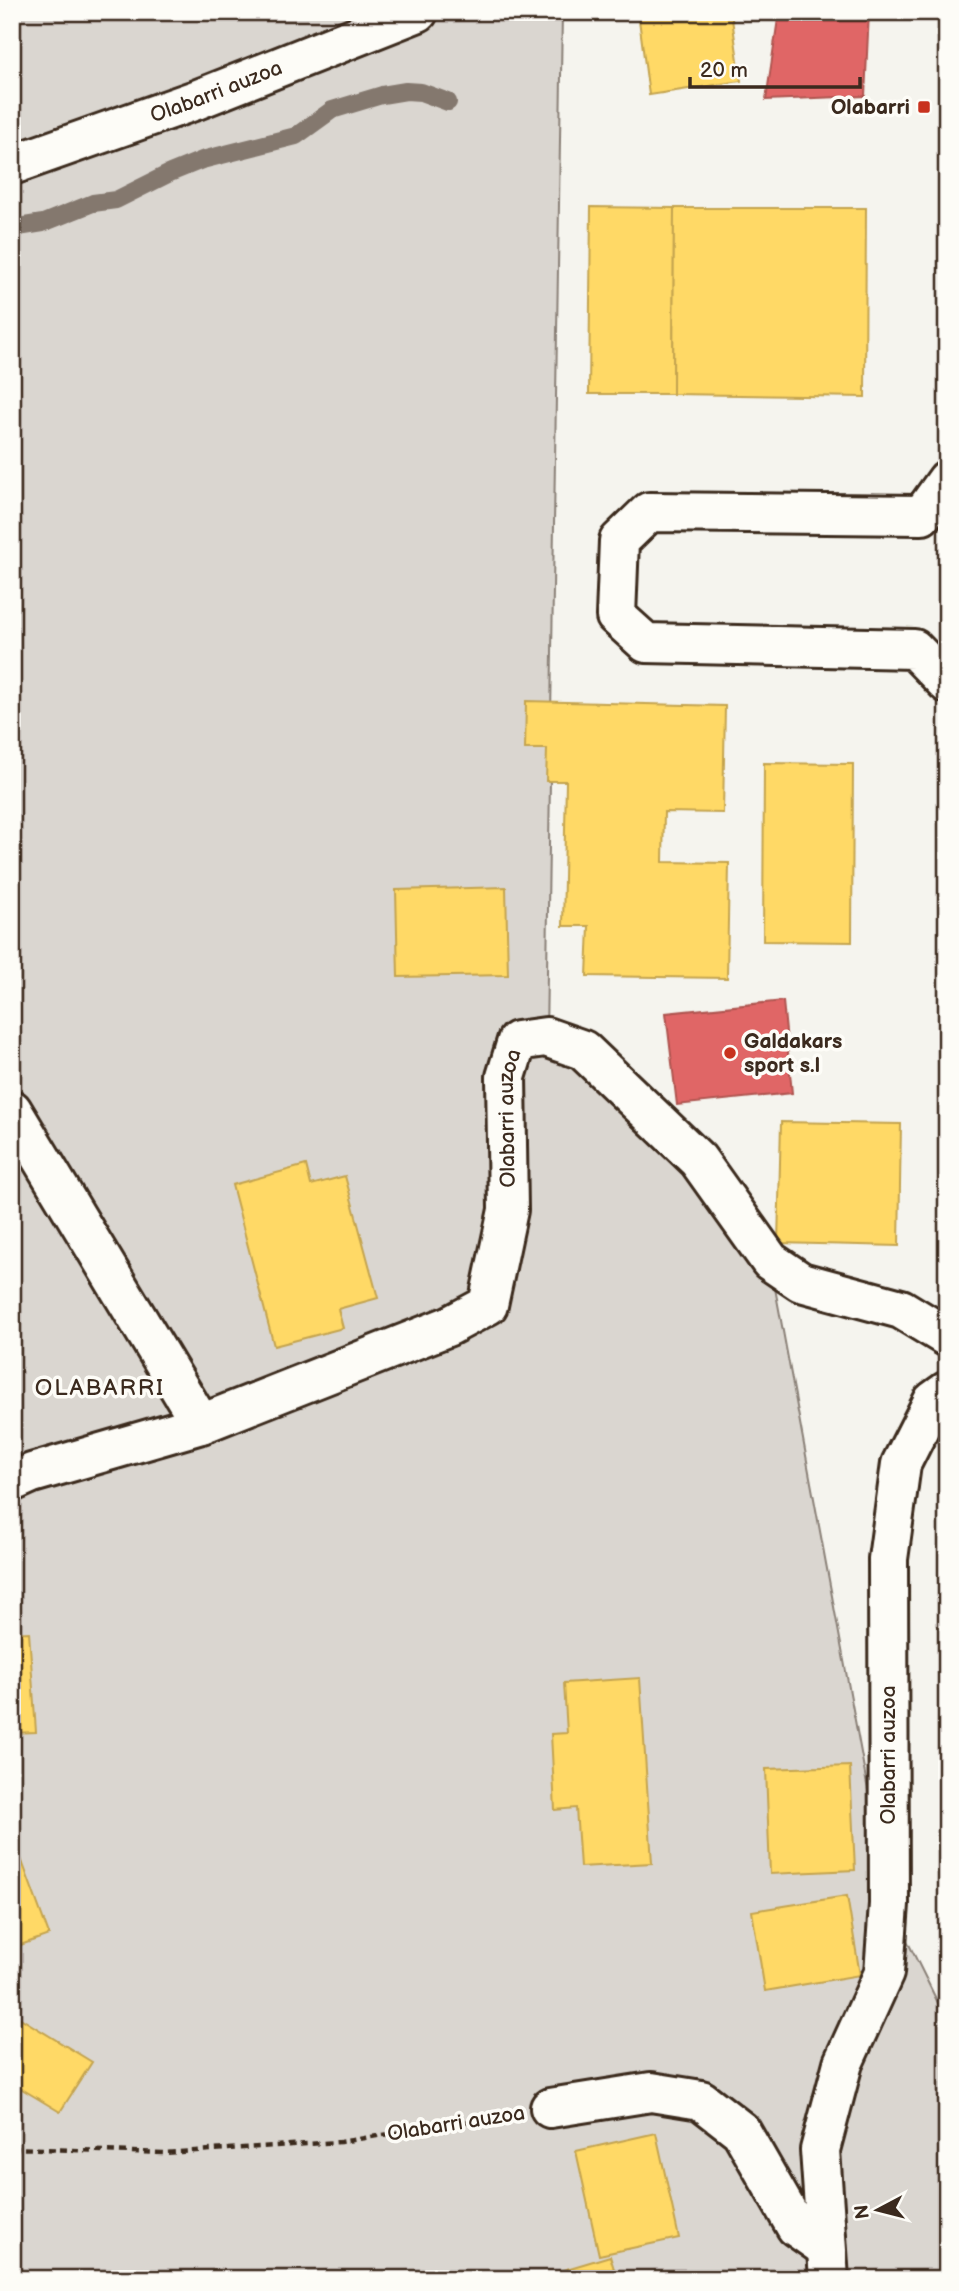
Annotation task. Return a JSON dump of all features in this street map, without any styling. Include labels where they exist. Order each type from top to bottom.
[{"type":"lane","name":"Olabarri auzoa","points":[[12,165],[196,100],[418,12]]},
{"type":"lane","points":[[947,480],[922,515],[649,512],[619,541],[616,617],[646,643],[914,649],[947,683]]},
{"type":"lane","name":"Olabarri auzoa","points":[[12,1482],[32,1473],[201,1424],[450,1326],[488,1305],[508,1210],[506,1077],[517,1041],[546,1037],[583,1050],[698,1160],[769,1261],[802,1282],[901,1309],[947,1337]]},
{"type":"lane","points":[[12,1110],[201,1424]]},
{"type":"lane","name":"Olabarri auzoa","points":[[827,2263],[820,2150],[843,2063],[884,1973],[889,1904],[888,1559],[901,1464],[933,1401],[947,1391]]},
{"type":"lane","name":"Olabarri auzoa","points":[[550,2108],[651,2092],[701,2100],[741,2131],[796,2227],[827,2263]]},
{"type":"path","name":"Olabarri auzoa","points":[[12,2148],[164,2153],[340,2142],[550,2108]]},
{"type":"shaded area","points":[[12,12],[562,12],[546,1037],[770,1261],[889,1904],[947,2021],[947,2279],[12,2279]]},
{"type":"building: Homes","points":[[638,12],[731,12],[741,81],[649,95]]},
{"type":"building: Homes","points":[[591,207],[674,208],[673,394],[589,394]]},
{"type":"building: Homes","points":[[674,208],[866,208],[865,397],[673,394]]},
{"type":"building: Homes","points":[[526,701],[725,706],[723,813],[664,812],[663,862],[729,863],[727,978],[587,976],[589,926],[563,926],[566,781],[546,781],[547,749],[525,749]]},
{"type":"building: Homes","points":[[764,763],[853,764],[852,942],[763,941]]},
{"type":"building: Homes","points":[[506,887],[508,975],[398,977],[396,890]]},
{"type":"building: Homes","points":[[781,1122],[901,1124],[899,1246],[778,1243]]},
{"type":"building: Homes","points":[[306,1165],[311,1185],[345,1176],[378,1298],[338,1309],[343,1328],[274,1346],[232,1185]]},
{"type":"building: Homes","points":[[29,1632],[36,1732],[12,1733],[12,1633]]},
{"type":"building: Homes","points":[[640,1678],[652,1863],[580,1867],[576,1808],[555,1810],[551,1734],[567,1733],[564,1683]]},
{"type":"building: Homes","points":[[850,1766],[855,1870],[770,1874],[766,1769]]},
{"type":"building: Homes","points":[[12,1834],[49,1935],[12,1948]]},
{"type":"building: Homes","points":[[847,1896],[860,1975],[765,1991],[752,1911]]},
{"type":"building: Homes","points":[[12,2013],[92,2062],[60,2112],[12,2083]]},
{"type":"building: Homes","points":[[656,2133],[679,2238],[599,2255],[576,2151]]},
{"type":"building: Homes","points":[[610,2256],[617,2279],[533,2279]]},
{"type":"building: Shops","points":[[779,12],[869,12],[865,96],[766,100]]},
{"type":"building: Shops","name":"Galdakars sport s.l","points":[[783,1001],[792,1093],[677,1105],[666,1013]]},
{"type":"waterway","points":[[12,228],[43,223],[93,203],[116,200],[202,160],[296,136],[332,110],[382,95],[406,91],[421,92],[448,102]]},
{"type":"place","name":"Olabarri","points":[[924,107]]},
{"type":"place","name":"Galdakars sport s.l","points":[[730,1053]]},
{"type":"district","name":"OLABARRI","points":[[100,1387]]}]
